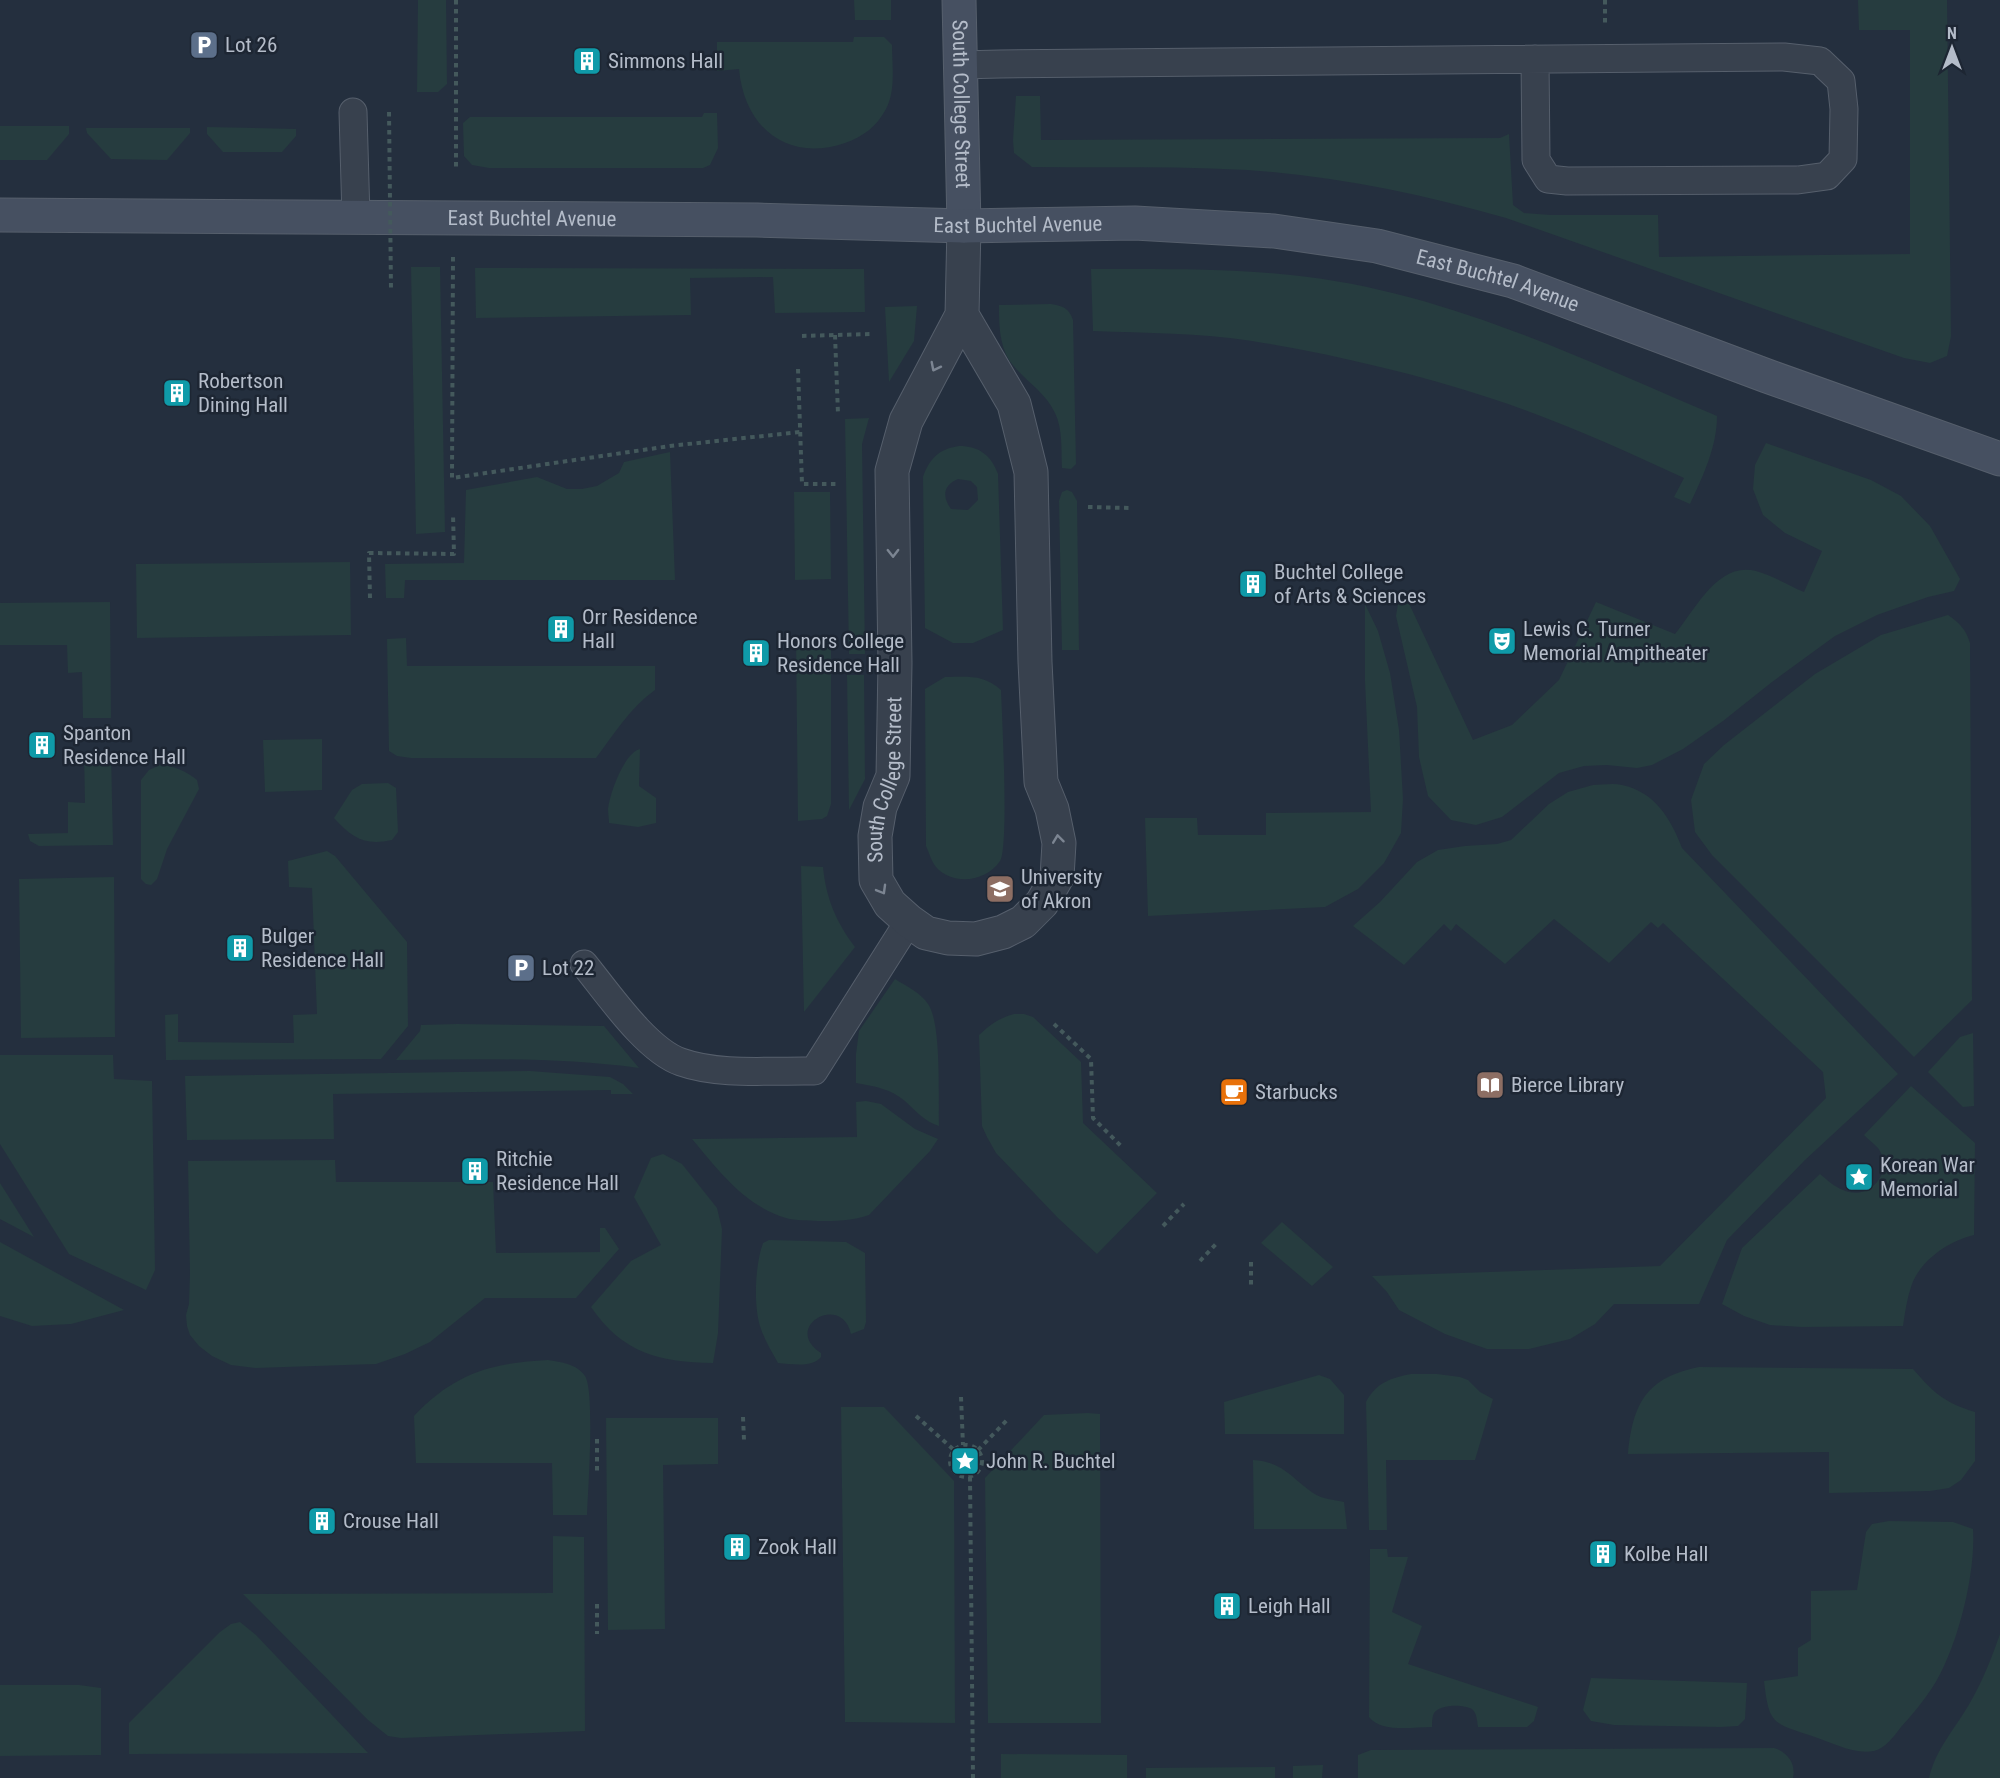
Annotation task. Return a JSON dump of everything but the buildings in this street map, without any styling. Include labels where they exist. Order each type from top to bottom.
[{"type":"main road","name":"South College Street","points":[[959,0],[964,226]]},
{"type":"main road","name":"East Buchtel Avenue","points":[[0,215],[757,220],[964,226],[1135,223],[1274,231],[1377,246],[1513,282],[2000,459]]},
{"type":"street","name":"South College Street","points":[[962,315],[1014,404],[1031,472],[1035,662],[1041,782],[1052,809],[1059,843],[1057,877],[1042,903],[1023,922],[1003,932],[976,939],[948,938],[926,933],[909,921],[890,904],[876,880],[875,858],[875,836],[880,807],[893,776],[895,663],[892,471],[906,421],[962,315],[964,226]]},
{"type":"lane","points":[[960,64],[1535,59],[1784,57],[1820,61],[1841,81],[1844,109],[1843,159],[1827,176],[1798,180],[1567,182],[1548,179],[1536,160],[1535,59]]},
{"type":"lane","points":[[353,112],[356,218]]},
{"type":"lane","points":[[584,964],[653,1045],[679,1062],[711,1070],[814,1071],[909,921]]},
{"type":"path","points":[[456,0],[456,168]]},
{"type":"path","points":[[1605,0],[1605,32]]},
{"type":"path","points":[[389,112],[391,289]]},
{"type":"path","points":[[453,254],[452,478],[670,446],[800,432]]},
{"type":"path","points":[[802,336],[871,334]]},
{"type":"path","points":[[835,335],[838,414]]},
{"type":"path","points":[[798,369],[802,484],[839,484]]},
{"type":"path","points":[[1088,507],[1130,508]]},
{"type":"path","points":[[370,598],[369,553],[454,554],[453,514]]},
{"type":"path","points":[[1054,1024],[1091,1059],[1093,1118],[1123,1148]]},
{"type":"path","points":[[1163,1226],[1184,1204]]},
{"type":"path","points":[[1200,1261],[1216,1244]]},
{"type":"path","points":[[1251,1262],[1251,1285]]},
{"type":"path","points":[[962,1397],[963,1445]]},
{"type":"path","points":[[916,1416],[954,1450]]},
{"type":"path","points":[[743,1417],[744,1440]]},
{"type":"path","points":[[978,1450],[1009,1418]]},
{"type":"path","points":[[597,1439],[597,1471]]},
{"type":"path","points":[[963,1445],[974,1446],[981,1454],[981,1466],[975,1474],[970,1476],[960,1476],[952,1469],[950,1460],[954,1450],[963,1445]]},
{"type":"path","points":[[970,1476],[973,1778]]},
{"type":"path","points":[[597,1604],[597,1634]]},
{"type":"green space","points":[[418,0],[446,0],[447,84],[438,92],[417,92]]},
{"type":"green space","points":[[854,0],[891,0],[891,20],[855,20]]},
{"type":"green space","points":[[1858,0],[1947,0],[1951,336],[1947,356],[1930,363],[1904,358],[1506,218],[1442,201],[1345,181],[1247,170],[1032,167],[1014,153],[1016,96],[1040,96],[1041,140],[1500,138],[1509,134],[1513,205],[1524,213],[1551,215],[1658,215],[1659,257],[1910,254],[1910,30],[1859,30]]},
{"type":"green space","points":[[854,37],[884,37],[892,45],[892,86],[886,109],[874,126],[858,138],[845,143],[824,148],[805,148],[787,144],[772,135],[759,123],[743,90],[739,69],[717,71],[717,42],[853,42]]},
{"type":"green space","points":[[704,113],[717,113],[718,148],[710,165],[703,168],[489,168],[472,165],[464,156],[463,123],[470,117],[702,117]]},
{"type":"green space","points":[[0,126],[69,126],[69,134],[47,160],[0,160]]},
{"type":"green space","points":[[207,127],[296,129],[296,136],[282,152],[223,152],[207,134]]},
{"type":"green space","points":[[86,128],[190,128],[190,133],[167,160],[111,159],[87,133]]},
{"type":"green space","points":[[411,267],[440,267],[445,532],[416,534]]},
{"type":"green space","points":[[475,268],[864,269],[865,312],[775,313],[773,277],[690,278],[691,315],[476,318]]},
{"type":"green space","points":[[1091,269],[1217,270],[1291,275],[1347,283],[1402,295],[1509,329],[1717,416],[1712,450],[1690,504],[1674,497],[1684,478],[1540,416],[1432,380],[1342,358],[1232,338],[1093,331]]},
{"type":"green space","points":[[1051,304],[1065,308],[1073,320],[1076,464],[1071,469],[1062,468],[1058,419],[1051,405],[1009,360],[1000,333],[999,305]]},
{"type":"green space","points":[[917,306],[914,341],[889,382],[885,307]]},
{"type":"green space","points":[[869,418],[862,444],[865,654],[849,654],[845,419]]},
{"type":"green space","points":[[1766,443],[1871,480],[1901,496],[1930,526],[1960,579],[1954,591],[1928,597],[1877,615],[1835,636],[1723,721],[1683,749],[1652,765],[1637,768],[1607,765],[1584,766],[1559,773],[1502,817],[1476,825],[1451,820],[1428,796],[1419,757],[1417,707],[1396,616],[1398,604],[1405,595],[1473,740],[1512,725],[1559,680],[1596,602],[1675,634],[1699,601],[1719,580],[1730,573],[1742,570],[1756,571],[1804,592],[1822,551],[1785,533],[1763,515],[1753,489],[1755,465]]},
{"type":"green space","points":[[959,446],[973,448],[983,453],[992,462],[998,474],[1003,630],[973,643],[953,643],[925,628],[923,477],[936,456],[946,449]],"holes":[[[958,479],[971,481],[977,487],[978,500],[968,510],[951,509],[945,496],[949,485]]]},
{"type":"green space","points":[[670,452],[675,580],[405,580],[404,598],[386,598],[385,564],[464,563],[466,490],[537,477],[567,489],[582,489],[597,486],[619,473],[624,462]]},
{"type":"green space","points":[[1067,490],[1072,492],[1077,501],[1079,650],[1062,650],[1059,501],[1062,492]]},
{"type":"green space","points":[[794,492],[830,492],[831,579],[795,580]]},
{"type":"green space","points":[[350,562],[351,635],[137,638],[136,564]]},
{"type":"green space","points":[[110,602],[111,718],[83,718],[82,672],[68,673],[67,645],[0,645],[0,603]]},
{"type":"green space","points":[[1365,604],[1378,631],[1390,673],[1399,730],[1403,799],[1401,833],[1384,863],[1358,889],[1325,907],[1148,916],[1145,818],[1197,818],[1198,835],[1266,835],[1266,813],[1371,812],[1365,681]]},
{"type":"green space","points":[[1948,615],[1962,627],[1970,643],[1972,1000],[1914,1057],[1712,855],[1695,832],[1691,800],[1704,764],[1724,745],[1815,674],[1881,635]]},
{"type":"green space","points":[[406,638],[407,666],[655,666],[655,690],[630,713],[596,758],[411,758],[397,756],[389,751],[387,639]]},
{"type":"green space","points":[[796,640],[831,640],[831,804],[827,816],[822,819],[798,821]]},
{"type":"green space","points":[[847,675],[864,675],[865,779],[849,810]]},
{"type":"green space","points":[[945,677],[981,679],[1001,690],[1004,780],[1003,851],[1000,861],[994,868],[969,879],[951,877],[943,873],[934,865],[926,846],[925,689]]},
{"type":"green space","points":[[322,739],[322,790],[265,792],[263,740]]},
{"type":"green space","points":[[640,749],[639,786],[656,798],[656,823],[638,827],[609,823],[609,802],[619,774],[634,752]]},
{"type":"green space","points":[[84,752],[111,753],[113,845],[39,846],[30,841],[28,834],[68,833],[68,802],[85,803]]},
{"type":"green space","points":[[160,765],[189,774],[197,780],[199,789],[167,849],[157,879],[151,885],[141,879],[141,780],[149,770]]},
{"type":"green space","points":[[388,783],[396,788],[398,832],[392,840],[374,842],[360,839],[347,831],[334,818],[352,790],[362,784]]},
{"type":"green space","points":[[1593,785],[1622,785],[1653,800],[1667,817],[1682,848],[1898,1074],[1805,1160],[1727,1240],[1699,1304],[1614,1304],[1595,1324],[1570,1339],[1529,1349],[1487,1349],[1445,1334],[1399,1310],[1372,1276],[1660,1266],[1826,1098],[1823,1072],[1663,923],[1658,928],[1651,922],[1609,963],[1554,919],[1505,964],[1456,924],[1451,931],[1444,924],[1404,965],[1353,926],[1380,902],[1417,862],[1438,850],[1497,844],[1511,840],[1549,804],[1568,792]]},
{"type":"green space","points":[[327,851],[335,856],[407,942],[408,1026],[381,1059],[166,1060],[165,1015],[178,1014],[178,1042],[294,1043],[293,1015],[317,1014],[312,888],[289,887],[288,861]]},
{"type":"green space","points":[[801,866],[823,867],[833,909],[855,947],[804,1012]]},
{"type":"green space","points":[[114,877],[115,1037],[21,1038],[19,879]]},
{"type":"green space","points":[[895,979],[921,996],[928,1004],[932,1014],[937,1044],[939,1126],[925,1119],[894,1094],[856,1083],[859,1031]]},
{"type":"green space","points":[[1014,1014],[1033,1017],[1081,1062],[1083,1123],[1157,1193],[1097,1254],[1058,1218],[996,1153],[982,1126],[979,1035],[995,1022]]},
{"type":"green space","points":[[421,1025],[604,1026],[639,1068],[548,1060],[396,1060],[420,1031]]},
{"type":"green space","points":[[1973,1033],[1974,1106],[1963,1107],[1928,1072],[1960,1037]]},
{"type":"green space","points":[[0,1055],[113,1055],[114,1079],[152,1081],[155,1270],[146,1290],[69,1254],[0,1144]]},
{"type":"green space","points":[[530,1071],[610,1077],[623,1084],[633,1094],[611,1094],[611,1090],[333,1094],[334,1139],[187,1140],[185,1076]]},
{"type":"green space","points":[[1911,1086],[1975,1143],[1974,1235],[1937,1252],[1922,1267],[1910,1289],[1903,1326],[1770,1325],[1744,1316],[1722,1304],[1742,1248],[1820,1174],[1837,1187],[1853,1193],[1862,1192],[1877,1182],[1883,1166],[1882,1157],[1878,1148],[1864,1135]]},
{"type":"green space","points":[[856,1102],[881,1104],[915,1129],[938,1139],[930,1151],[869,1215],[856,1218],[831,1221],[798,1220],[771,1212],[745,1196],[734,1186],[692,1139],[857,1137]]},
{"type":"green space","points":[[663,1154],[682,1164],[717,1208],[722,1229],[718,1333],[713,1363],[676,1360],[644,1352],[616,1335],[591,1307],[631,1261],[661,1245],[634,1197],[651,1158]]},
{"type":"green space","points":[[335,1160],[336,1182],[493,1182],[496,1253],[600,1252],[600,1228],[605,1228],[619,1249],[576,1298],[485,1298],[430,1342],[376,1364],[255,1368],[231,1365],[212,1356],[199,1346],[190,1335],[187,1326],[190,1274],[188,1161]]},
{"type":"green space","points":[[0,1183],[34,1237],[0,1219]]},
{"type":"green space","points":[[1282,1222],[1333,1267],[1312,1286],[1261,1243]]},
{"type":"green space","points":[[769,1240],[846,1242],[865,1253],[866,1322],[864,1329],[851,1334],[845,1322],[837,1316],[827,1315],[818,1318],[811,1324],[808,1333],[810,1343],[821,1353],[821,1357],[812,1363],[778,1363],[761,1329],[756,1298],[757,1274],[763,1243]]},
{"type":"green space","points":[[0,1242],[124,1310],[71,1324],[32,1326],[0,1316]]},
{"type":"green space","points":[[548,1360],[568,1364],[578,1369],[585,1376],[588,1385],[590,1442],[587,1515],[553,1515],[552,1463],[416,1463],[414,1416],[429,1401],[459,1380],[475,1373],[509,1364]]},
{"type":"green space","points":[[1699,1367],[1913,1369],[1940,1396],[1975,1412],[1975,1461],[1961,1480],[1949,1488],[1930,1491],[1829,1493],[1829,1452],[1628,1454],[1634,1420],[1646,1396],[1666,1378]]},
{"type":"green space","points":[[1411,1374],[1460,1377],[1468,1380],[1480,1392],[1493,1399],[1475,1460],[1386,1460],[1387,1530],[1369,1530],[1366,1402],[1374,1390],[1384,1382]]},
{"type":"green space","points":[[1319,1375],[1330,1379],[1344,1395],[1344,1434],[1225,1434],[1224,1402]]},
{"type":"green space","points":[[841,1407],[884,1407],[954,1481],[955,1723],[845,1722]]},
{"type":"green space","points":[[1100,1414],[1101,1723],[988,1723],[985,1478],[1044,1415]]},
{"type":"green space","points":[[606,1418],[718,1418],[718,1464],[663,1465],[665,1629],[608,1630]]},
{"type":"green space","points":[[1253,1460],[1279,1467],[1317,1495],[1344,1502],[1347,1529],[1254,1529]]},
{"type":"green space","points":[[1889,1521],[1953,1522],[1973,1529],[1973,1547],[1963,1611],[1957,1633],[1941,1672],[1932,1688],[1893,1738],[1878,1749],[1866,1752],[1843,1747],[1788,1728],[1775,1720],[1768,1706],[1764,1681],[1798,1676],[1798,1648],[1811,1640],[1811,1591],[1857,1590],[1866,1532],[1872,1524]]},
{"type":"green space","points":[[553,1536],[584,1537],[585,1731],[401,1738],[388,1736],[368,1720],[243,1594],[553,1593]]},
{"type":"green space","points":[[1370,1549],[1387,1549],[1388,1557],[1408,1557],[1392,1612],[1422,1626],[1408,1664],[1538,1707],[1534,1721],[1527,1727],[1478,1727],[1474,1711],[1468,1707],[1458,1706],[1446,1706],[1437,1710],[1433,1716],[1432,1727],[1389,1727],[1374,1722],[1369,1717]]},
{"type":"green space","points":[[240,1622],[256,1635],[368,1753],[129,1754],[129,1723],[220,1632],[231,1624]]},
{"type":"green space","points":[[2000,1634],[2000,1778],[1929,1778],[1936,1757],[1979,1685]]},
{"type":"green space","points":[[1591,1678],[1747,1683],[1745,1719],[1738,1726],[1721,1727],[1614,1725],[1591,1721],[1583,1710]]},
{"type":"green space","points":[[0,1685],[79,1685],[101,1688],[101,1755],[0,1756]]},
{"type":"green space","points":[[1774,1748],[1783,1752],[1790,1759],[1793,1778],[1358,1778],[1358,1755],[1371,1750]]},
{"type":"green space","points":[[1001,1754],[1127,1755],[1127,1778],[1001,1778]]},
{"type":"green space","points":[[1323,1765],[1322,1778],[1293,1778],[1293,1766]]},
{"type":"green space","points":[[1275,1767],[1275,1778],[1146,1778],[1146,1768]]},
{"type":"place","name":"Lot 26","points":[[204,45]]},
{"type":"place","name":"Simmons Hall","points":[[587,61]]},
{"type":"place","name":"Robertson Dining Hall","points":[[177,393]]},
{"type":"place","name":"Buchtel College of Arts & Sciences","points":[[1253,584]]},
{"type":"place","name":"Orr Residence Hall","points":[[561,629]]},
{"type":"place","name":"Lewis C. Turner Memorial Ampitheater","points":[[1502,641]]},
{"type":"place","name":"Honors College Residence Hall","points":[[756,653]]},
{"type":"place","name":"Spanton Residence Hall","points":[[42,745]]},
{"type":"place","name":"University of Akron","points":[[1000,889]]},
{"type":"place","name":"Bulger Residence Hall","points":[[240,948]]},
{"type":"place","name":"Lot 22","points":[[521,968]]},
{"type":"place","name":"Bierce Library","points":[[1490,1085]]},
{"type":"place","name":"Starbucks","points":[[1234,1092]]},
{"type":"place","name":"Ritchie Residence Hall","points":[[475,1171]]},
{"type":"place","name":"Korean War Memorial","points":[[1859,1177]]},
{"type":"place","name":"John R. Buchtel","points":[[965,1461]]},
{"type":"place","name":"Crouse Hall","points":[[322,1521]]},
{"type":"place","name":"Zook Hall","points":[[737,1547]]},
{"type":"place","name":"Kolbe Hall","points":[[1603,1554]]},
{"type":"place","name":"Leigh Hall","points":[[1227,1606]]}]
